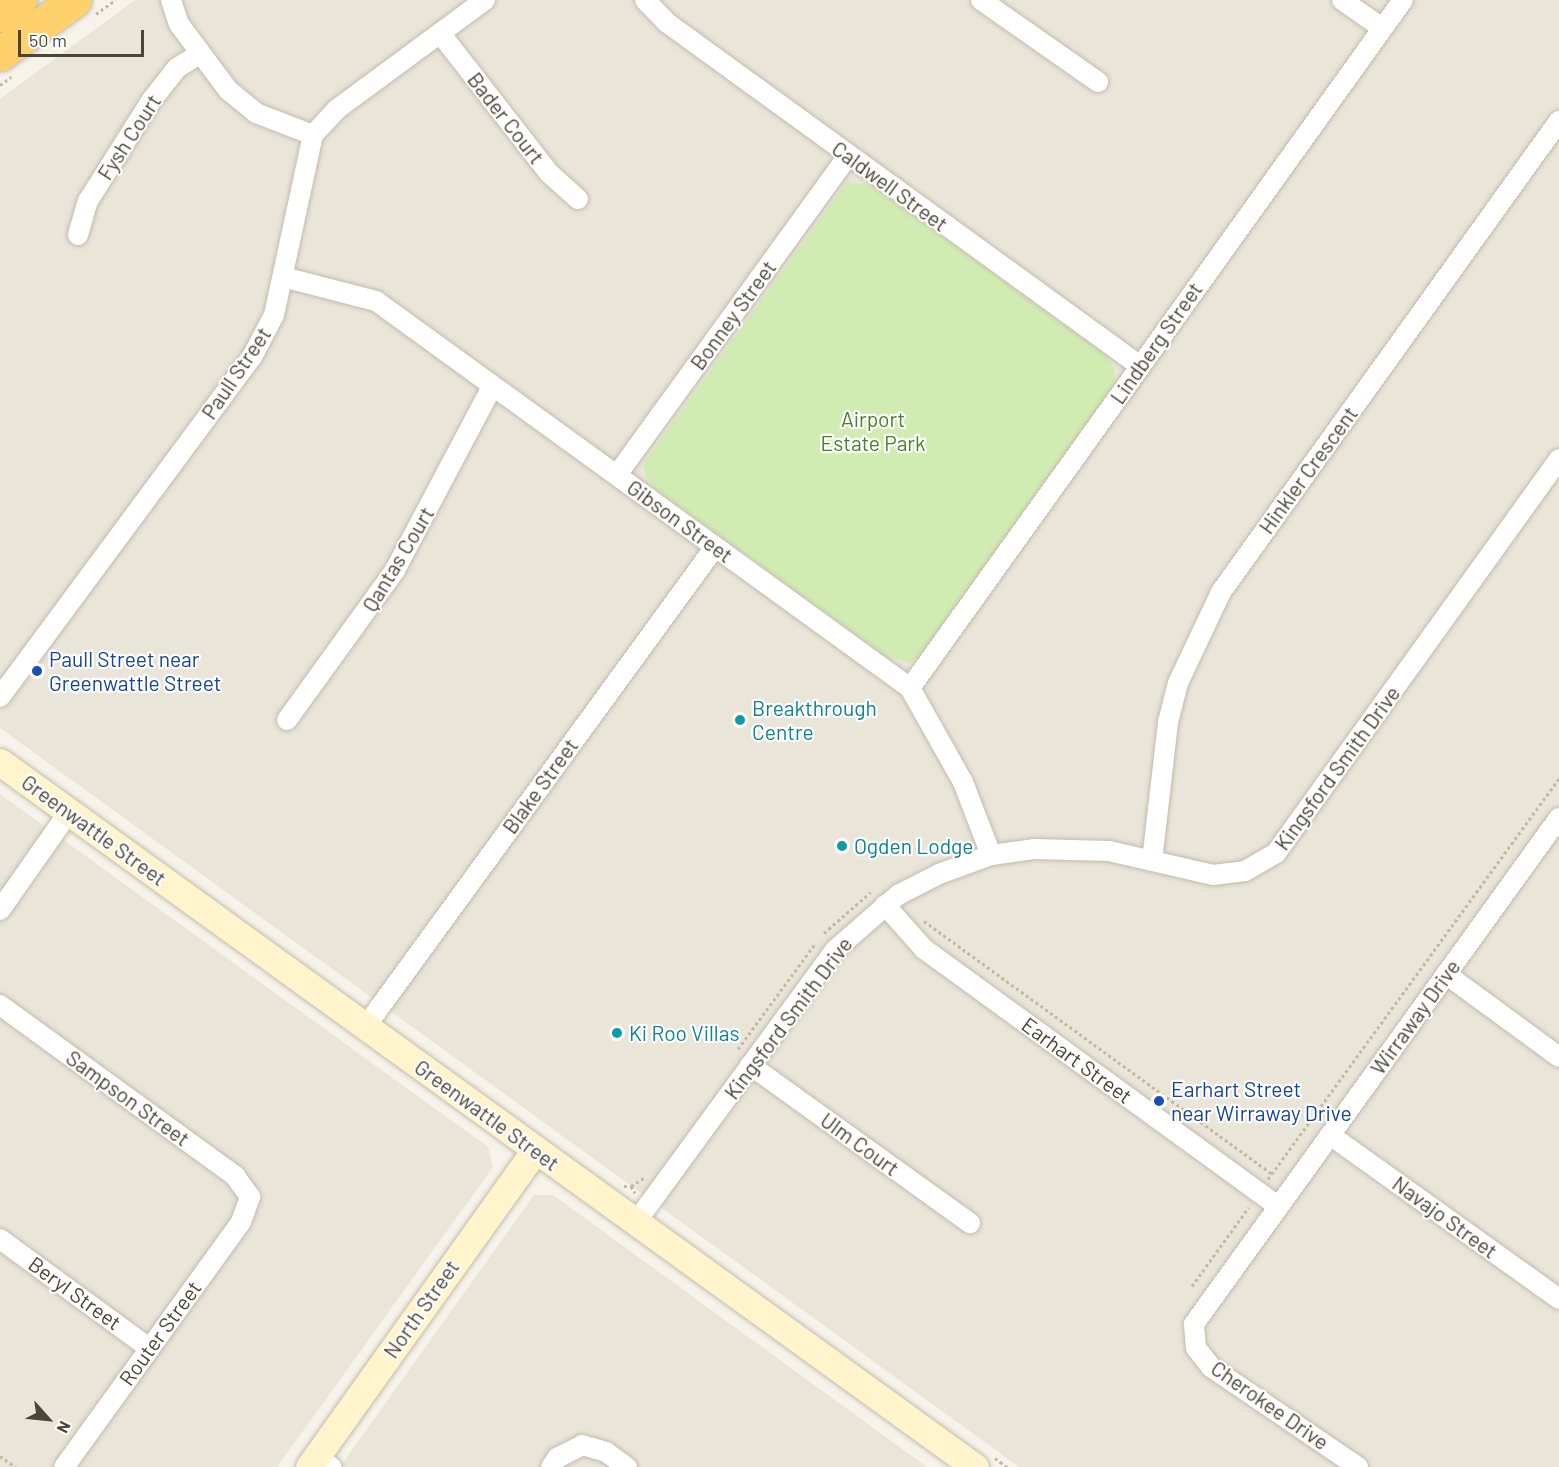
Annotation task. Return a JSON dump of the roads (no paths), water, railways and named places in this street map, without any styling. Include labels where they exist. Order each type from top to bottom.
[{"type":"highway","points":[[0,15],[20,0]]},
{"type":"highway","points":[[0,54],[75,0]]},
{"type":"main road","name":"Greenwattle Street","points":[[0,762],[975,1467]]},
{"type":"main road","name":"North Street","points":[[319,1464],[534,1150]]},
{"type":"street","points":[[171,0],[179,24],[199,54],[228,90],[256,113],[313,135],[337,109],[485,0]]},
{"type":"street","name":"Caldwell Street","points":[[645,0],[666,22],[1140,366]]},
{"type":"street","points":[[981,0],[1098,82]]},
{"type":"street","points":[[1342,0],[1382,28]]},
{"type":"street","name":"Lindberg Street","points":[[910,688],[1403,0]]},
{"type":"street","name":"Bader Court","points":[[440,33],[549,173],[578,199]]},
{"type":"street","name":"Fysh Court","points":[[78,235],[88,201],[151,101],[177,68],[199,54]]},
{"type":"street","name":"Hinkler Crescent","points":[[1152,861],[1168,722],[1178,683],[1221,592],[1559,121]]},
{"type":"street","name":"Paull Street","points":[[0,697],[252,357],[274,315],[313,135]]},
{"type":"street","name":"Bonney Street","points":[[617,475],[848,156]]},
{"type":"street","name":"Gibson Street","points":[[284,277],[376,301],[910,688],[963,783],[991,855]]},
{"type":"street","name":"Qantas Court","points":[[286,720],[396,570],[492,387]]},
{"type":"street","name":"Kingsford Smith Drive","points":[[636,1222],[835,950],[885,905],[939,874],[991,855],[1068,849],[1109,852],[1152,861],[1193,874],[1213,875],[1245,871],[1276,853],[1559,459]]},
{"type":"street","name":"Blake Street","points":[[366,1026],[715,546]]},
{"type":"street","points":[[0,910],[69,812]]},
{"type":"street","name":"Wirraway Drive","points":[[1206,1303],[1558,820]]},
{"type":"street","name":"Earhart Street","points":[[885,905],[924,949],[1278,1206]]},
{"type":"street","points":[[1446,974],[1559,1057]]},
{"type":"street","name":"Sampson Street","points":[[0,1005],[235,1176],[250,1197]]},
{"type":"street","name":"Ulm Court","points":[[750,1065],[970,1222]]},
{"type":"street","name":"Navajo Street","points":[[1330,1135],[1559,1299]]},
{"type":"street","name":"Router Street","points":[[64,1467],[241,1221],[250,1197]]},
{"type":"street","name":"Beryl Street","points":[[0,1239],[150,1348]]},
{"type":"street","name":"Cherokee Drive","points":[[1206,1303],[1194,1324],[1196,1348],[1211,1367],[1358,1467]]},
{"type":"street","points":[[551,1467],[557,1458],[582,1445],[606,1452],[627,1467]]},
{"type":"place","name":"Paull Street near Greenwattle Street","points":[[37,671]]},
{"type":"place","name":"Breakthrough Centre","points":[[740,720]]},
{"type":"place","name":"Ogden Lodge","points":[[842,846]]},
{"type":"place","name":"Ki Roo Villas","points":[[617,1033]]},
{"type":"place","name":"Earhart Street near Wirraway Drive","points":[[1159,1101]]},
{"type":"park label","name":"Airport Estate Park","points":[[873,431]]}]
